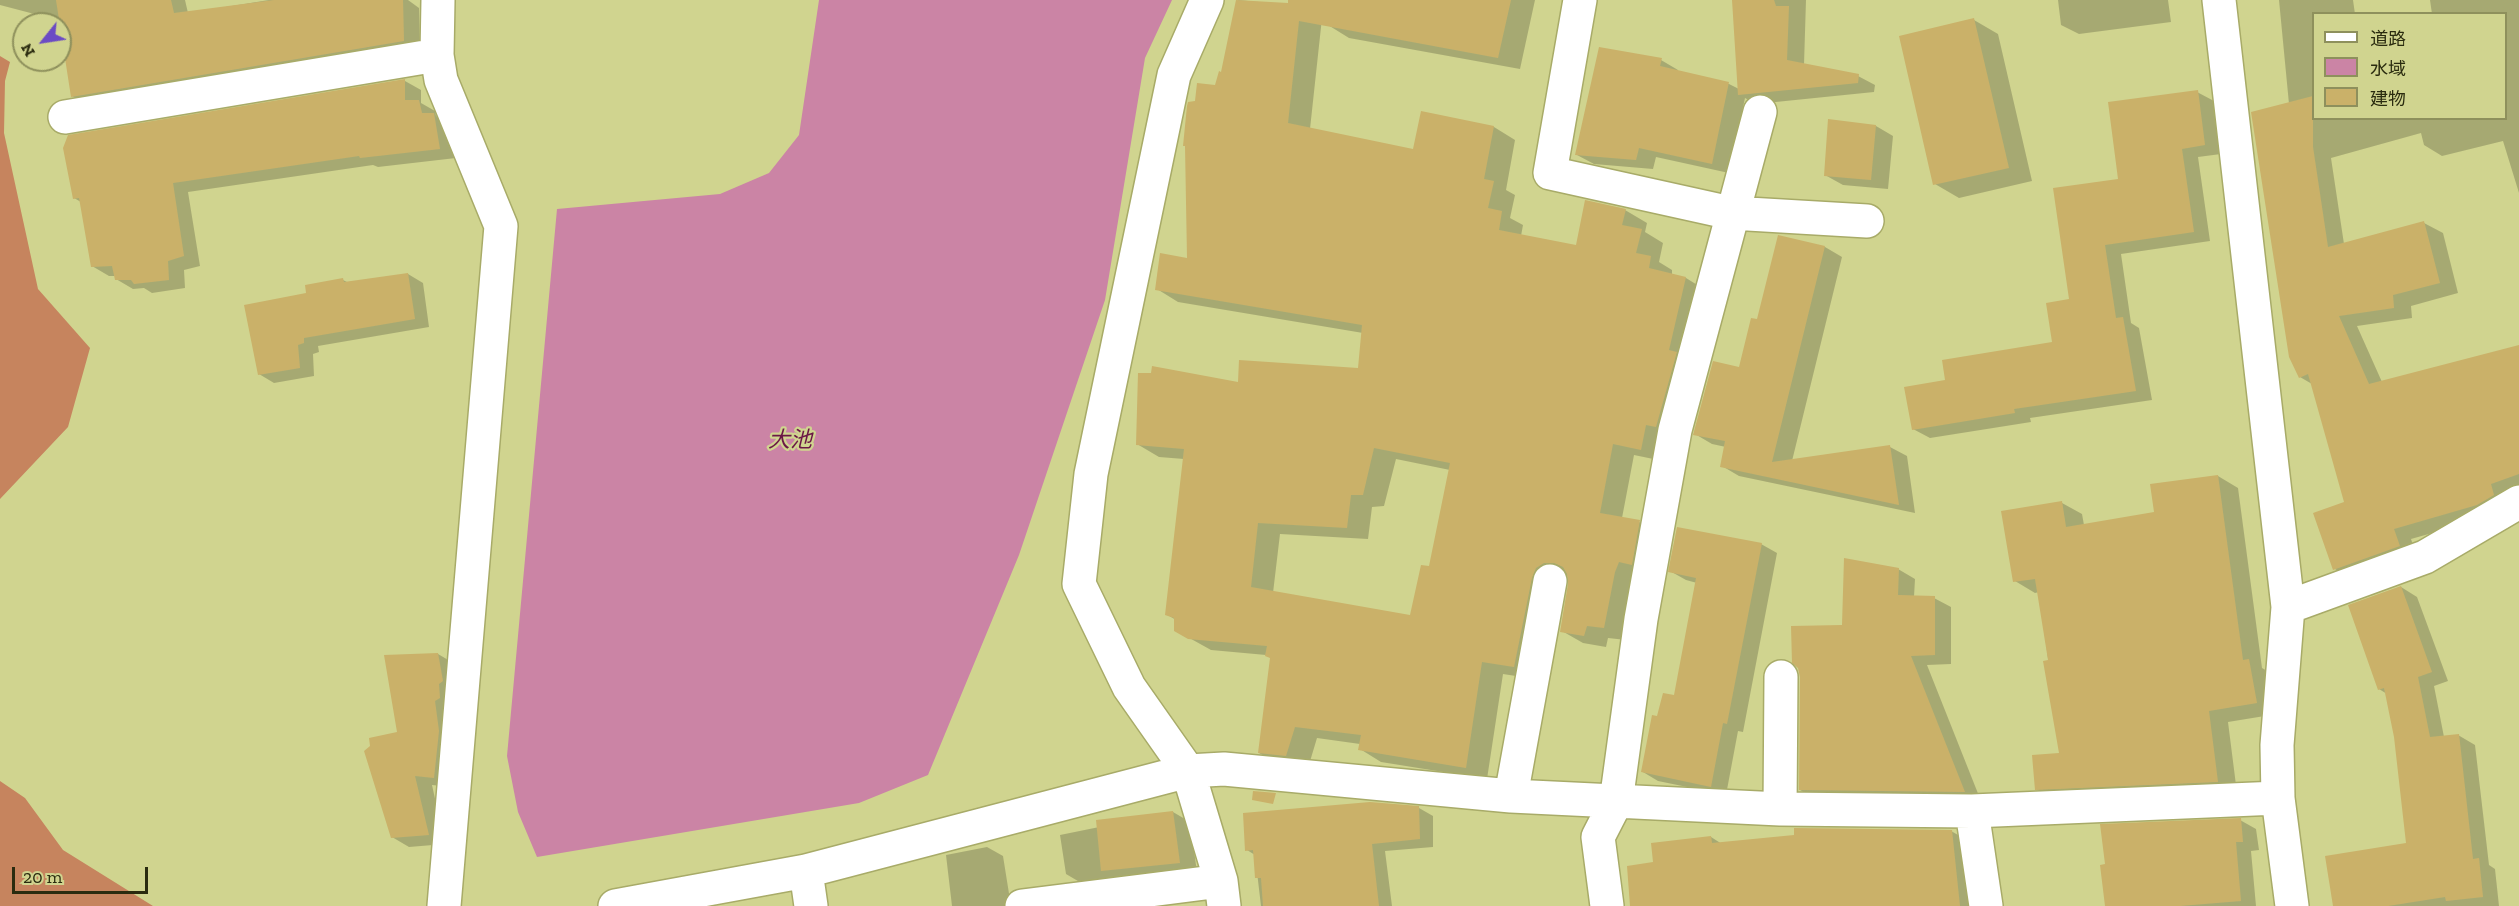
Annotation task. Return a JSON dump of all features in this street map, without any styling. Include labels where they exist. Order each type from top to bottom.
[{"type":"street","points":[[438,0],[437,55],[441,80],[501,226],[444,906]]},
{"type":"street","points":[[1022,906],[1222,894],[1188,771],[1130,687],[1079,584],[1091,474],[1174,75],[1207,0]]},
{"type":"street","points":[[1580,0],[1550,173],[1731,213],[1867,221]]},
{"type":"street","points":[[2219,0],[2289,607],[2277,745],[2278,798],[2292,906]]},
{"type":"street","points":[[65,117],[437,55]]},
{"type":"street","points":[[1607,906],[1598,837],[1616,802],[1641,619],[1675,430],[1731,213],[1760,112]]},
{"type":"street","points":[[2289,607],[2425,558],[2519,502]]},
{"type":"street","points":[[1511,796],[1550,581]]},
{"type":"street","points":[[1780,809],[1781,677]]},
{"type":"street","points":[[615,906],[806,871],[1188,771],[1224,769],[1511,796],[1780,809],[1972,811],[2278,798]]},
{"type":"street","points":[[1972,811],[1986,906]]},
{"type":"street","points":[[806,871],[811,906]]},
{"type":"shaded area","points":[[0,56],[10,62],[5,81],[4,133],[38,289],[90,348],[68,427],[0,499]]},
{"type":"shaded area","points":[[0,781],[25,798],[63,850],[153,906],[0,906]]},
{"type":"water","name":"大池","points":[[819,0],[1172,0],[1145,58],[1105,300],[1019,555],[928,775],[859,803],[537,857],[518,812],[507,756],[557,209],[720,194],[769,173],[799,135]]},
{"type":"building","points":[[56,0],[171,0],[174,13],[274,0],[403,0],[404,41],[71,97],[67,72],[72,72],[72,12],[58,12]]},
{"type":"building","points":[[1236,0],[1288,3],[1288,0],[1511,0],[1498,58],[1299,21],[1288,123],[1413,149],[1421,111],[1494,126],[1484,179],[1494,181],[1488,208],[1502,211],[1499,230],[1576,245],[1585,200],[1626,209],[1622,225],[1642,229],[1636,253],[1651,256],[1649,268],[1686,277],[1669,350],[1677,352],[1656,427],[1646,425],[1641,450],[1613,444],[1600,513],[1640,520],[1632,565],[1619,562],[1615,572],[1604,628],[1587,626],[1584,636],[1560,632],[1568,584],[1567,574],[1563,567],[1554,563],[1544,563],[1536,568],[1514,667],[1482,662],[1466,768],[1358,750],[1361,735],[1295,727],[1286,756],[1258,753],[1270,658],[1265,656],[1267,646],[1188,639],[1174,631],[1174,618],[1165,615],[1184,449],[1136,445],[1138,373],[1151,373],[1152,366],[1238,382],[1239,360],[1358,368],[1362,325],[1155,290],[1160,253],[1187,258],[1185,146],[1183,146],[1188,102],[1195,101],[1197,83],[1215,85],[1219,71],[1221,72]],"holes":[[[1374,448],[1450,463],[1429,566],[1421,565],[1410,615],[1251,587],[1258,523],[1347,528],[1351,495],[1363,495]]]},
{"type":"building","points":[[1732,0],[1774,0],[1776,6],[1789,6],[1787,60],[1859,74],[1858,83],[1738,95]]},
{"type":"building","points":[[1974,18],[2009,168],[1933,185],[1899,36]]},
{"type":"building","points":[[1599,47],[1662,58],[1660,66],[1729,82],[1712,164],[1639,148],[1636,160],[1575,155]]},
{"type":"building","points":[[405,79],[405,100],[419,100],[422,113],[434,113],[440,149],[360,158],[359,156],[173,183],[184,256],[168,261],[169,280],[134,284],[131,280],[115,280],[112,266],[91,267],[79,198],[73,199],[63,148],[68,135]]},
{"type":"building","points":[[2198,90],[2205,145],[2182,149],[2194,232],[2105,245],[2116,318],[2123,317],[2136,391],[2014,409],[2015,413],[1912,430],[1904,387],[1945,380],[1942,360],[2052,342],[2046,303],[2069,299],[2053,188],[2118,179],[2108,102]]},
{"type":"building","points":[[2312,96],[2313,147],[2328,247],[2424,221],[2440,283],[2393,295],[2394,308],[2339,316],[2369,384],[2519,345],[2519,474],[2491,484],[2494,495],[2477,505],[2394,529],[2400,546],[2333,570],[2313,513],[2344,502],[2308,374],[2299,378],[2289,357],[2251,112]]},
{"type":"building","points":[[1828,119],[1876,125],[1871,180],[1824,176]]},
{"type":"building","points":[[1778,235],[1825,246],[1772,462],[1890,445],[1899,505],[1720,467],[1725,441],[1693,435],[1713,361],[1739,367],[1751,318],[1757,319]]},
{"type":"building","points":[[408,273],[415,319],[304,338],[304,343],[298,345],[300,368],[258,375],[244,305],[306,293],[305,285],[343,278],[344,282]]},
{"type":"building","points":[[2218,475],[2243,660],[2249,659],[2257,703],[2209,711],[2218,782],[2035,790],[2032,755],[2059,753],[2043,661],[2048,660],[2035,579],[2013,582],[2001,511],[2062,501],[2066,527],[2154,512],[2150,484]]},
{"type":"building","points":[[1677,527],[1762,543],[1727,724],[1723,723],[1711,787],[1641,772],[1652,715],[1657,716],[1663,693],[1674,695],[1696,578],[1668,572]]},
{"type":"building","points":[[1844,558],[1899,568],[1898,595],[1935,596],[1935,655],[1911,656],[1965,792],[1799,790],[1800,677],[1798,668],[1792,663],[1791,626],[1842,625]]},
{"type":"building","points":[[2401,586],[2432,672],[2418,677],[2430,737],[2459,734],[2473,859],[2479,858],[2483,897],[2446,901],[2445,897],[2388,906],[2333,906],[2325,856],[2406,843],[2394,737],[2384,688],[2378,690],[2348,605]]},
{"type":"building","points":[[438,653],[443,681],[439,684],[440,698],[435,701],[439,731],[434,778],[415,776],[429,835],[391,838],[364,751],[370,746],[369,738],[397,732],[384,655]]},
{"type":"building","points":[[1253,791],[1276,793],[1273,804],[1252,800]]},
{"type":"building","points":[[1370,802],[1419,806],[1420,839],[1372,844],[1379,906],[1263,906],[1261,878],[1255,878],[1253,850],[1245,851],[1243,813]]},
{"type":"building","points":[[1173,811],[1180,863],[1101,871],[1096,820]]},
{"type":"building","points":[[2241,818],[2243,842],[2236,842],[2241,901],[2180,906],[2105,906],[2100,865],[2105,864],[2100,824]]},
{"type":"building","points":[[1794,828],[1952,830],[1960,906],[1630,906],[1627,866],[1653,862],[1651,843],[1711,836],[1712,843],[1794,835]]}]
